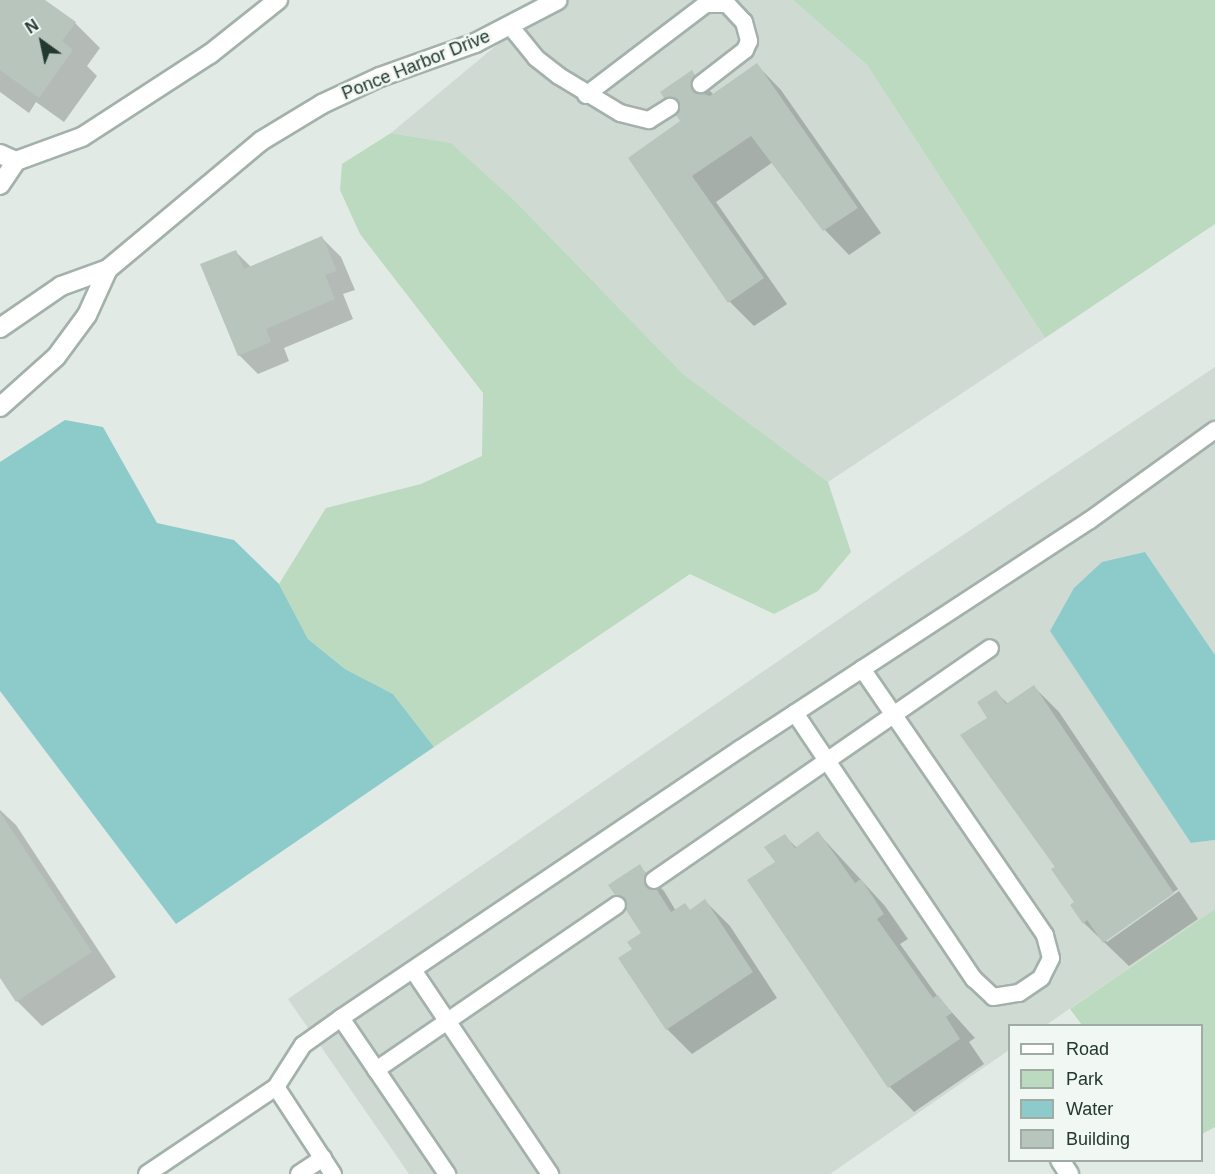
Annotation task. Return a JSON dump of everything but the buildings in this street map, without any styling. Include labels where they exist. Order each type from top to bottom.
[{"type":"street","points":[[0,185],[8,157],[82,137],[210,54],[278,0]]},
{"type":"street","name":"Ponce Harbor Drive","points":[[0,328],[61,286],[108,269],[209,181],[261,141],[302,116],[380,77],[511,27],[558,0]]},
{"type":"street","name":"Ponce Harbor Drive","points":[[2,400],[56,357],[87,315],[108,269]]},
{"type":"lane","points":[[586,95],[706,4],[727,4],[744,22],[749,41],[745,50],[701,84]]},
{"type":"lane","points":[[511,27],[536,58],[586,95],[635,119],[649,120],[670,107]]},
{"type":"lane","points":[[147,1174],[276,1087],[303,1045],[340,1018],[795,713],[1090,520],[1215,430]]},
{"type":"lane","points":[[654,880],[990,648]]},
{"type":"lane","points":[[795,713],[974,978],[993,997],[1018,993],[1041,978],[1051,958],[1045,935],[862,669]]},
{"type":"lane","points":[[376,1070],[617,905]]},
{"type":"lane","points":[[413,970],[550,1174]]},
{"type":"lane","points":[[340,1018],[447,1174]]},
{"type":"lane","points":[[276,1087],[333,1174]]},
{"type":"lane","points":[[299,1174],[323,1158]]},
{"type":"shaded area","points":[[551,0],[793,0],[867,65],[1045,338],[828,482],[683,374],[513,199],[451,143],[391,133]]},
{"type":"shaded area","points":[[1215,367],[1215,655],[1145,552],[1191,843],[1215,840],[1215,909],[1047,1024],[1008,1024],[1008,1051],[830,1174],[409,1174],[288,999],[903,575]]},
{"type":"green space","points":[[793,0],[1215,0],[1215,224],[1045,338],[867,65]]},
{"type":"green space","points":[[391,133],[451,143],[513,199],[683,374],[828,482],[851,552],[818,591],[774,614],[690,574],[434,747],[393,694],[345,669],[308,639],[279,584],[326,508],[421,484],[482,456],[483,393],[360,234],[340,190],[342,164]]},
{"type":"green space","points":[[1215,909],[1215,1127],[1203,1133],[1203,1024],[1081,1024],[1070,1009]]},
{"type":"water","points":[[65,420],[103,427],[157,523],[234,540],[279,584],[308,639],[345,669],[393,694],[434,747],[176,924],[0,691],[0,462]]},
{"type":"water","points":[[1145,552],[1215,655],[1215,840],[1191,843],[1050,631],[1074,588],[1102,562]]}]
